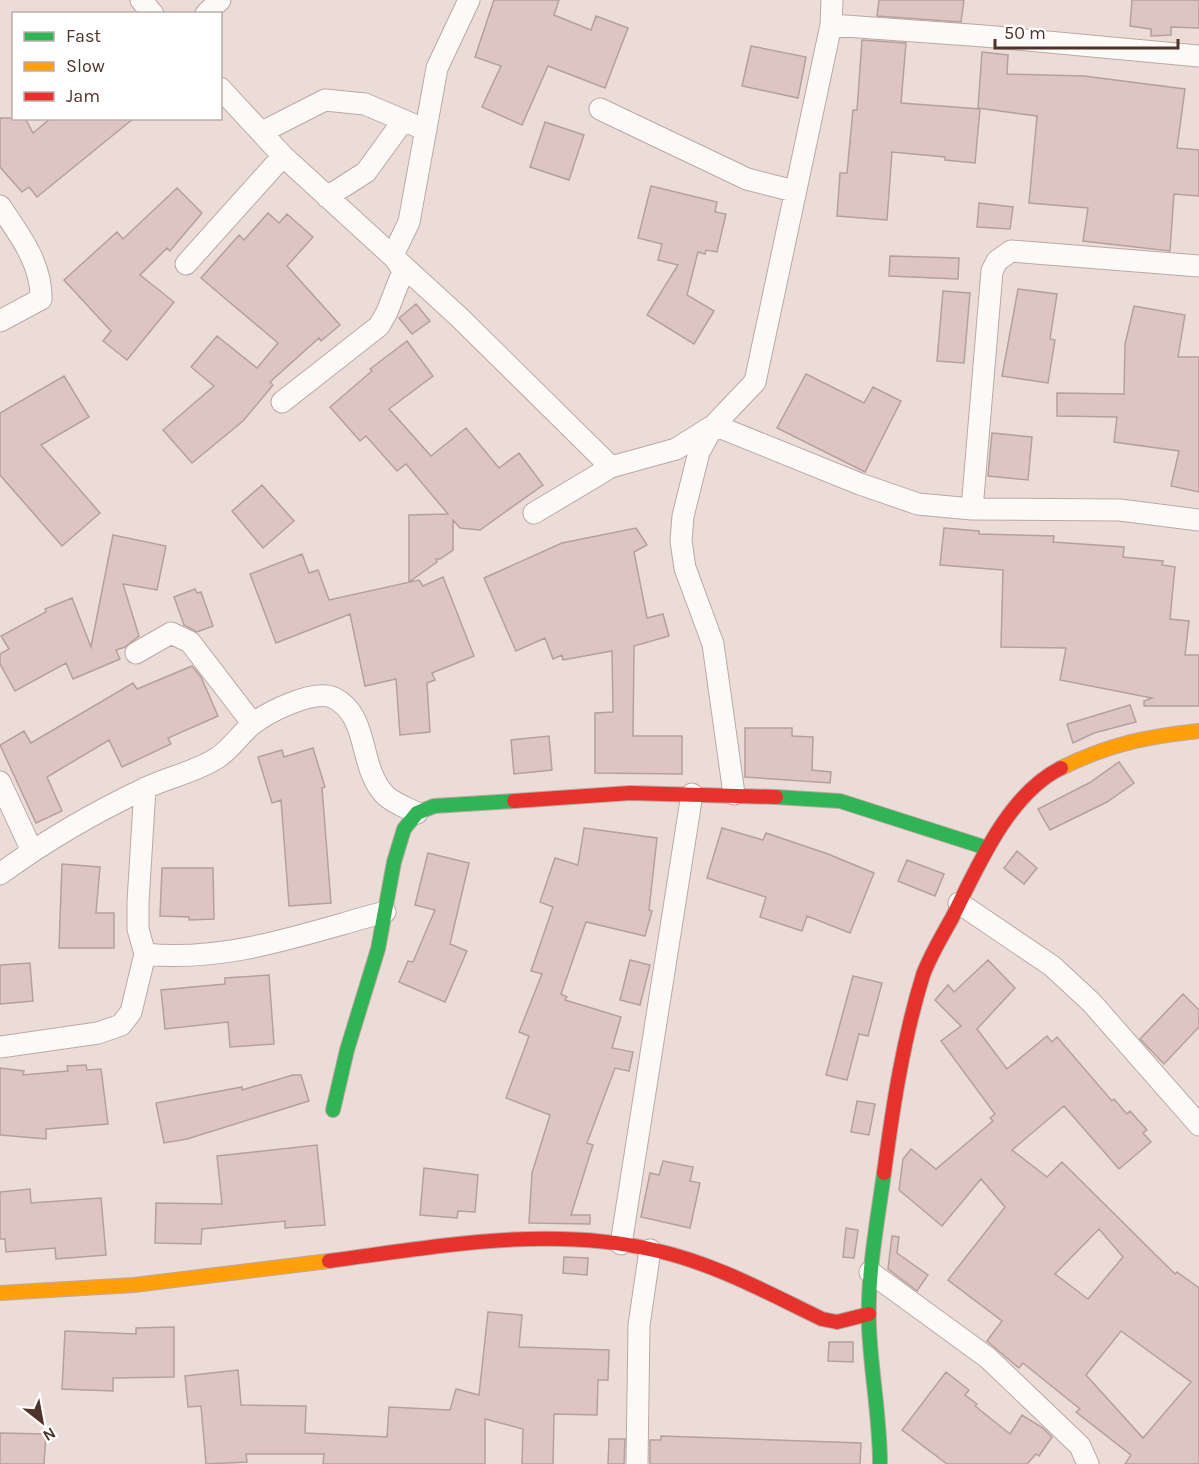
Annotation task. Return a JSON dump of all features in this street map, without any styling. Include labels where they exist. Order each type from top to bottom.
[{"type":"street","points":[[141,0],[151,12]]},
{"type":"street","points":[[208,12],[220,0]]},
{"type":"street","points":[[393,255],[409,222],[436,68],[469,0]]},
{"type":"street","points":[[534,513],[611,467],[676,449],[714,425],[755,382],[794,190],[831,25],[832,0]]},
{"type":"street","points":[[831,25],[984,36],[1199,56]]},
{"type":"street","points":[[222,90],[283,156],[393,255],[611,467]]},
{"type":"street","points":[[262,132],[325,100],[365,104],[426,130]]},
{"type":"street","points":[[600,109],[747,179],[794,190]]},
{"type":"street","points":[[327,197],[366,172],[403,121]]},
{"type":"street","points":[[186,264],[283,156]]},
{"type":"street","points":[[0,206],[25,244],[42,282],[41,299],[0,321]]},
{"type":"street","points":[[972,509],[992,271],[997,261],[1011,251],[1199,266]]},
{"type":"street","points":[[282,402],[379,326],[403,271],[393,255]]},
{"type":"street","points":[[714,425],[860,484],[918,504],[972,509],[1120,510],[1199,520]]},
{"type":"street","points":[[714,425],[699,452],[683,516],[681,540],[685,568],[713,644],[734,794]]},
{"type":"street","points":[[136,653],[171,633],[190,642],[252,724]]},
{"type":"street","points":[[0,874],[32,851],[145,788],[217,758],[252,724],[286,706],[315,695],[331,696],[345,705],[356,719],[368,768],[376,784],[387,797],[417,813]]},
{"type":"street","points":[[880,1464],[869,1314],[870,1272],[897,1075],[924,973],[987,848],[1012,810],[1051,773],[1098,750],[1153,736],[1199,731]]},
{"type":"street","points":[[0,782],[32,851]]},
{"type":"street","points":[[0,1047],[98,1033],[121,1025],[131,1012],[145,954],[138,929],[138,902],[145,788]]},
{"type":"street","points":[[333,1110],[347,1050],[378,949],[394,861],[404,829],[417,813],[435,806],[630,793],[734,794],[840,801],[987,848]]},
{"type":"street","points":[[621,1244],[692,794]]},
{"type":"street","points":[[959,903],[1052,966],[1091,1002],[1199,1125]]},
{"type":"street","points":[[145,954],[178,957],[239,951],[385,912]]},
{"type":"street","points":[[0,1293],[134,1285],[477,1242],[527,1240],[621,1244],[677,1255],[717,1269],[822,1319],[837,1322],[869,1314]]},
{"type":"street","points":[[637,1464],[639,1325],[650,1250]]},
{"type":"street","points":[[870,1272],[988,1358],[1080,1446],[1088,1464]]},
{"type":"building","points":[[494,0],[559,0],[554,15],[591,30],[596,16],[628,28],[605,88],[548,66],[522,125],[482,107],[501,66],[475,57]]},
{"type":"building","points":[[879,0],[964,0],[961,22],[877,16]]},
{"type":"building","points":[[1132,0],[1199,0],[1199,28],[1171,27],[1171,35],[1151,36],[1151,29],[1130,26]]},
{"type":"building","points":[[862,40],[906,43],[901,103],[980,109],[975,163],[945,160],[945,157],[892,152],[887,220],[837,216],[840,173],[847,173],[853,110],[857,110]]},
{"type":"building","points":[[751,46],[806,57],[798,98],[742,86]]},
{"type":"building","points":[[982,52],[1008,55],[1007,74],[1084,76],[1185,89],[1177,148],[1199,150],[1199,196],[1174,194],[1170,251],[1083,241],[1088,208],[1029,203],[1037,116],[978,108]]},
{"type":"building","points":[[0,118],[26,120],[33,133],[49,120],[132,120],[37,197],[29,187],[22,192],[0,167]]},
{"type":"building","points":[[545,122],[584,135],[569,180],[530,167]]},
{"type":"building","points":[[651,186],[717,202],[715,212],[726,214],[717,252],[706,250],[705,254],[698,252],[687,295],[714,311],[694,344],[647,315],[678,265],[658,260],[662,244],[638,238]]},
{"type":"building","points":[[177,188],[202,213],[170,251],[167,248],[140,275],[174,302],[127,360],[103,341],[111,331],[64,280],[117,232],[123,239]]},
{"type":"building","points":[[979,203],[1013,207],[1010,229],[977,227]]},
{"type":"building","points":[[268,213],[279,223],[287,214],[313,237],[287,266],[340,325],[321,341],[319,338],[270,382],[273,385],[243,421],[192,463],[163,430],[214,386],[191,367],[217,336],[257,368],[278,343],[201,278],[239,235],[244,240]]},
{"type":"building","points":[[890,256],[959,258],[958,279],[889,276]]},
{"type":"building","points":[[1018,289],[1057,294],[1050,339],[1055,340],[1048,383],[1002,376]]},
{"type":"building","points":[[943,291],[970,293],[964,363],[937,361]]},
{"type":"building","points":[[416,304],[430,321],[412,334],[399,318]]},
{"type":"building","points":[[1134,306],[1185,315],[1178,357],[1199,357],[1199,492],[1171,486],[1179,451],[1114,442],[1117,417],[1057,416],[1057,393],[1124,394],[1125,344]]},
{"type":"building","points":[[407,341],[433,376],[389,409],[431,456],[466,428],[499,468],[519,453],[543,485],[480,530],[460,528],[453,520],[453,550],[440,559],[436,559],[437,562],[409,582],[409,515],[448,514],[406,464],[397,471],[366,436],[360,441],[330,407],[372,371],[370,369]]},
{"type":"building","points":[[806,374],[864,403],[873,387],[901,401],[865,472],[777,428]]},
{"type":"building","points":[[64,376],[89,417],[41,445],[100,513],[62,546],[0,475],[0,413]]},
{"type":"building","points":[[992,433],[1032,437],[1028,480],[988,476]]},
{"type":"building","points":[[262,485],[294,521],[263,548],[232,511]]},
{"type":"building","points":[[636,528],[647,545],[634,552],[647,618],[663,614],[669,636],[634,646],[633,736],[682,736],[682,774],[595,773],[595,713],[613,712],[612,651],[563,660],[562,655],[553,659],[545,638],[516,651],[484,578],[562,543]]},
{"type":"building","points":[[944,528],[979,531],[979,534],[1054,536],[1053,542],[1124,547],[1123,557],[1163,561],[1162,565],[1175,567],[1170,619],[1189,621],[1185,655],[1199,655],[1199,706],[1144,706],[1144,701],[1152,698],[1060,680],[1066,648],[1001,647],[1003,570],[940,565]]},
{"type":"building","points":[[113,535],[166,546],[157,590],[123,584],[139,636],[125,647],[116,650],[120,659],[73,679],[66,663],[15,691],[0,664],[0,654],[9,649],[1,636],[46,612],[45,609],[72,598],[91,647]]},
{"type":"building","points":[[302,554],[309,573],[318,570],[329,600],[419,580],[423,586],[443,577],[474,656],[432,673],[435,680],[427,683],[430,732],[400,735],[396,679],[365,686],[350,614],[276,643],[250,574]]},
{"type":"building","points":[[195,589],[197,593],[201,592],[213,626],[197,632],[184,625],[174,597]]},
{"type":"building","points":[[192,666],[201,677],[218,716],[168,738],[171,744],[122,767],[109,740],[47,777],[62,811],[36,823],[0,745],[24,731],[31,743],[133,683],[137,689]]},
{"type":"building","points":[[1130,705],[1136,722],[1094,733],[1073,743],[1067,724]]},
{"type":"building","points":[[745,728],[792,728],[792,736],[813,737],[812,770],[831,772],[830,783],[745,777]]},
{"type":"building","points":[[549,736],[552,770],[514,774],[511,740]]},
{"type":"building","points":[[313,748],[325,787],[322,788],[331,903],[289,906],[281,800],[272,803],[258,757],[282,750],[284,757]]},
{"type":"building","points":[[1119,762],[1134,783],[1107,802],[1050,830],[1038,809],[1089,783]]},
{"type":"building","points":[[584,828],[657,838],[649,910],[652,911],[645,936],[586,922],[561,994],[567,997],[565,1000],[621,1017],[612,1048],[633,1052],[629,1071],[615,1068],[587,1143],[593,1145],[571,1215],[590,1215],[590,1224],[529,1223],[532,1173],[550,1115],[506,1098],[529,1036],[519,1032],[542,974],[531,971],[553,907],[540,902],[555,858],[578,865]]},
{"type":"building","points":[[722,828],[763,840],[766,833],[828,854],[874,873],[850,933],[807,916],[802,931],[760,917],[766,897],[707,878]]},
{"type":"building","points":[[1017,851],[1037,868],[1024,884],[1004,868]]},
{"type":"building","points":[[428,853],[469,863],[450,944],[467,951],[445,1002],[399,982],[408,961],[413,962],[435,910],[415,905]]},
{"type":"building","points":[[907,860],[944,874],[935,896],[898,881]]},
{"type":"building","points":[[62,864],[100,867],[96,913],[114,913],[114,948],[59,948]]},
{"type":"building","points":[[162,868],[213,868],[214,919],[189,920],[189,917],[160,916]]},
{"type":"building","points":[[630,960],[650,965],[640,1005],[620,1000]]},
{"type":"building","points":[[988,960],[1015,988],[977,1029],[1007,1069],[1047,1036],[1052,1042],[1057,1037],[1112,1101],[1114,1099],[1127,1114],[1130,1111],[1147,1130],[1143,1133],[1151,1142],[1119,1169],[1064,1106],[1012,1150],[1047,1177],[1062,1162],[1175,1274],[1177,1272],[1199,1288],[1199,1464],[1125,1464],[1131,1455],[1076,1412],[1080,1409],[1023,1363],[1019,1368],[987,1341],[1002,1321],[948,1280],[1005,1207],[981,1179],[942,1226],[899,1190],[903,1159],[911,1149],[936,1169],[993,1121],[990,1118],[995,1114],[941,1041],[961,1026],[935,1000],[948,985],[954,992]],"holes":[[[1099,1229],[1123,1257],[1088,1299],[1055,1274]],[[1121,1331],[1191,1382],[1143,1438],[1086,1375]]]},
{"type":"building","points":[[30,963],[33,1001],[0,1004],[0,965]]},
{"type":"building","points":[[269,975],[274,1044],[230,1047],[228,1022],[165,1029],[161,990],[225,984],[225,978]]},
{"type":"building","points":[[853,976],[882,983],[868,1036],[859,1034],[847,1080],[826,1075]]},
{"type":"building","points":[[1183,994],[1199,1010],[1199,1027],[1164,1064],[1140,1039]]},
{"type":"building","points":[[86,1065],[87,1070],[101,1069],[108,1124],[46,1129],[46,1139],[0,1135],[0,1068],[24,1071],[23,1075],[68,1071],[67,1066]]},
{"type":"building","points":[[293,1075],[301,1075],[309,1101],[187,1139],[164,1143],[156,1103],[242,1087],[242,1090]]},
{"type":"building","points":[[857,1101],[875,1104],[869,1135],[851,1132]]},
{"type":"building","points":[[317,1145],[325,1225],[285,1228],[285,1221],[202,1229],[201,1244],[155,1243],[156,1203],[222,1204],[217,1156]]},
{"type":"building","points":[[663,1161],[693,1167],[690,1181],[700,1183],[690,1228],[641,1217],[650,1173],[659,1175]]},
{"type":"building","points":[[424,1168],[478,1175],[475,1212],[458,1211],[457,1218],[420,1215]]},
{"type":"building","points":[[30,1189],[31,1203],[101,1198],[106,1255],[56,1259],[55,1248],[6,1252],[5,1239],[0,1239],[0,1192]]},
{"type":"building","points":[[846,1228],[858,1230],[854,1258],[843,1257]]},
{"type":"building","points":[[892,1236],[899,1237],[897,1253],[928,1275],[917,1291],[888,1269]]},
{"type":"building","points":[[564,1257],[588,1258],[587,1275],[563,1273]]},
{"type":"building","points":[[488,1312],[522,1315],[519,1347],[609,1350],[608,1380],[598,1380],[597,1415],[554,1414],[553,1464],[522,1464],[523,1429],[485,1419],[485,1464],[323,1464],[324,1454],[246,1454],[247,1462],[206,1464],[201,1406],[188,1407],[185,1376],[238,1370],[241,1405],[306,1406],[305,1433],[387,1437],[389,1407],[450,1410],[456,1389],[479,1395]]},
{"type":"building","points":[[174,1327],[174,1377],[113,1378],[113,1391],[62,1389],[65,1331],[136,1334],[136,1328]]},
{"type":"building","points":[[829,1342],[853,1342],[853,1362],[828,1361]]},
{"type":"building","points":[[946,1372],[969,1390],[965,1395],[977,1404],[975,1406],[1010,1434],[1022,1415],[1043,1428],[1052,1437],[1039,1456],[1036,1454],[1027,1464],[947,1464],[902,1430]]},
{"type":"building","points":[[0,1433],[46,1434],[44,1464],[0,1464]]},
{"type":"building","points":[[661,1436],[861,1443],[860,1464],[650,1464],[650,1440],[661,1440]]},
{"type":"building","points":[[609,1439],[625,1439],[624,1464],[608,1464]]},
{"type":"traffic: fast","points":[[776,797],[840,801],[987,848]]},
{"type":"traffic: fast","points":[[333,1110],[347,1050],[378,949],[394,862],[404,829],[417,813],[434,806],[514,801]]},
{"type":"traffic: fast","points":[[880,1464],[869,1308],[873,1250],[884,1173]]},
{"type":"traffic: slow","points":[[1061,768],[1112,747],[1199,731]]},
{"type":"traffic: slow","points":[[0,1293],[134,1285],[329,1261]]},
{"type":"traffic: jam","points":[[884,1173],[904,1049],[926,968],[996,834],[1025,795],[1042,780],[1061,768]]},
{"type":"traffic: jam","points":[[514,801],[630,793],[776,797]]},
{"type":"traffic: jam","points":[[329,1261],[491,1241],[573,1239],[614,1243],[654,1250],[698,1263],[822,1319],[837,1322],[869,1314]]}]
